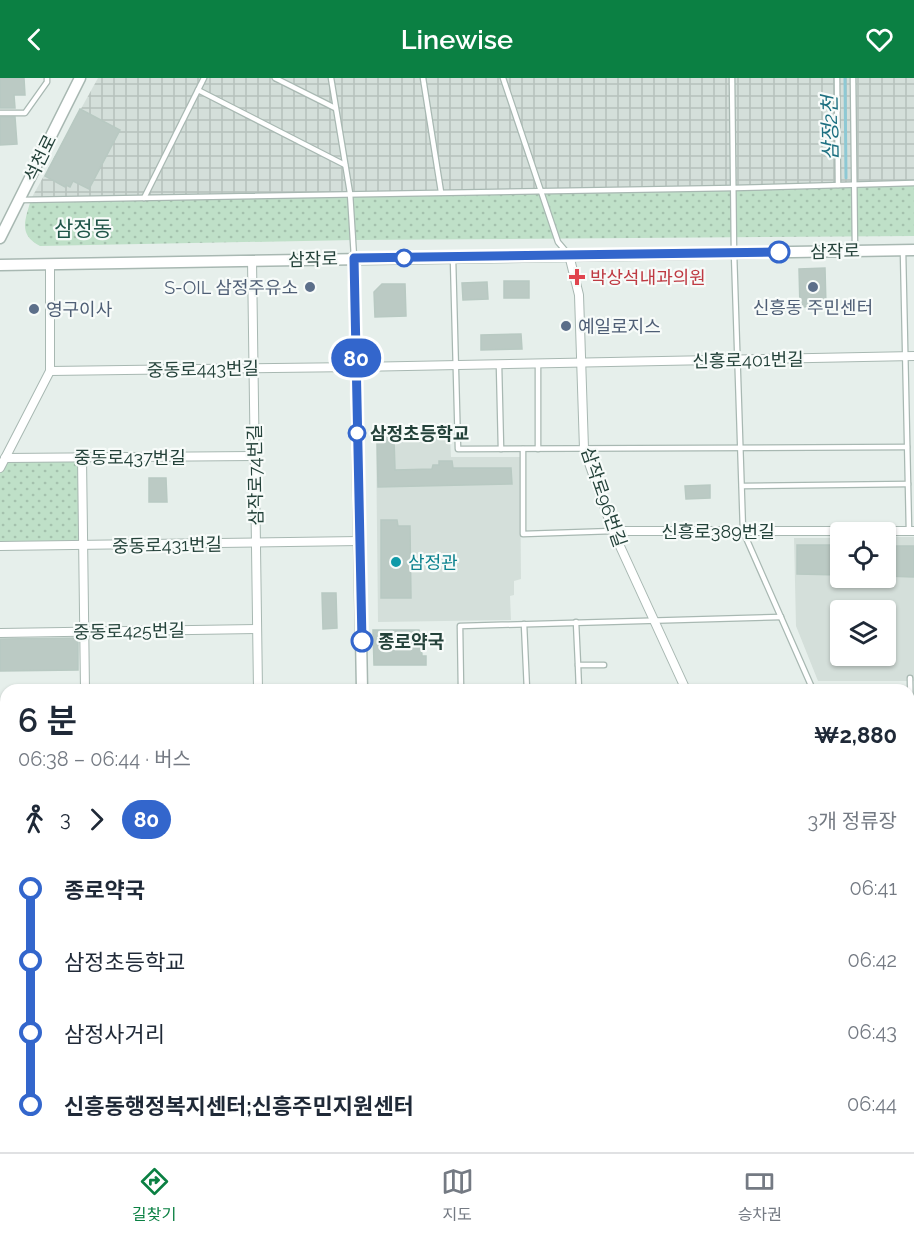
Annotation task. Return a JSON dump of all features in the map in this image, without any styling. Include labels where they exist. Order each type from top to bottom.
[{"type":"street","name":"석천로","points":[[0,238],[80,78]]},
{"type":"street","name":"삼작로","points":[[0,264],[908,250]]},
{"type":"street","name":"삼작로96번길","points":[[569,255],[579,295],[584,449],[613,531],[683,684]]},
{"type":"street","points":[[354,258],[362,684]]},
{"type":"street","name":"삼작로74번길","points":[[252,260],[258,684]]},
{"type":"street","points":[[0,468],[50,371],[50,264]]},
{"type":"street","name":"신흥로401번길","points":[[456,366],[910,356]]},
{"type":"street","name":"중동로443번길","points":[[50,371],[456,366]]},
{"type":"street","name":"중동로437번길","points":[[6,458],[254,456]]},
{"type":"street","points":[[82,457],[85,684]]},
{"type":"street","name":"신흥로389번길","points":[[613,531],[912,531]]},
{"type":"street","name":"중동로431번길","points":[[0,546],[360,541]]},
{"type":"street","name":"중동로425번길","points":[[0,633],[257,629]]},
{"type":"lane","points":[[0,113],[26,113],[47,82],[47,78]]},
{"type":"lane","points":[[144,198],[204,78]]},
{"type":"lane","points":[[275,78],[335,108]]},
{"type":"lane","points":[[330,78],[350,194],[354,258]]},
{"type":"lane","points":[[423,78],[441,192]]},
{"type":"lane","points":[[503,78],[558,242],[569,255]]},
{"type":"lane","points":[[732,78],[734,253],[743,531],[810,684]]},
{"type":"lane","points":[[837,78],[838,185]]},
{"type":"lane","points":[[853,78],[855,251]]},
{"type":"lane","points":[[198,90],[345,165]]},
{"type":"lane","points":[[20,200],[914,183]]},
{"type":"lane","points":[[908,250],[910,356],[908,447],[912,531]]},
{"type":"lane","points":[[453,257],[458,449],[908,447]]},
{"type":"lane","points":[[538,364],[538,449]]},
{"type":"lane","points":[[499,365],[501,449]]},
{"type":"lane","name":"신흥로389번길","points":[[524,449],[523,534],[613,531]]},
{"type":"lane","points":[[742,486],[910,486]]},
{"type":"lane","points":[[461,684],[460,626],[781,617]]},
{"type":"lane","points":[[576,622],[579,684]]},
{"type":"lane","points":[[524,624],[527,684]]},
{"type":"lane","points":[[578,664],[604,664]]},
{"type":"lane","points":[[910,678],[910,684]]},
{"type":"shaded area","points":[[98,78],[914,78],[914,182],[31,199]]},
{"type":"shaded area","name":"삼정초등학교","points":[[450,434],[451,457],[520,457],[521,579],[514,581],[514,595],[510,596],[511,620],[378,622],[376,435]]},
{"type":"shaded area","points":[[896,537],[914,537],[914,681],[818,681],[796,626],[794,538],[830,538],[830,588],[896,588]]},
{"type":"green space","points":[[914,183],[914,236],[353,240],[40,246],[28,236],[25,226],[31,199]]},
{"type":"green space","points":[[82,457],[83,545],[0,546],[0,468],[5,458]]},
{"type":"building","points":[[0,78],[24,78],[25,95],[14,95],[15,108],[0,108]]},
{"type":"building","points":[[80,109],[120,130],[89,189],[73,181],[70,187],[66,185],[65,187],[45,176]]},
{"type":"building","points":[[0,117],[15,117],[17,144],[0,145]]},
{"type":"building","name":"신흥동 주민센터","points":[[825,268],[826,306],[800,307],[799,269]]},
{"type":"building","points":[[504,281],[529,281],[529,298],[504,298]]},
{"type":"building","points":[[487,282],[488,299],[463,300],[462,283]]},
{"type":"building","points":[[382,284],[405,284],[406,316],[375,317],[374,292]]},
{"type":"building","points":[[521,334],[522,349],[481,350],[481,335]]},
{"type":"building","points":[[377,438],[394,438],[395,470],[432,469],[433,465],[439,465],[439,461],[452,461],[453,468],[511,468],[512,484],[378,487]]},
{"type":"building","points":[[149,478],[166,478],[167,502],[149,502]]},
{"type":"building","points":[[710,485],[710,498],[686,499],[685,486]]},
{"type":"building","name":"삼정관","points":[[381,520],[397,520],[398,526],[410,526],[411,598],[381,598]]},
{"type":"building","points":[[797,545],[830,545],[830,575],[797,574]]},
{"type":"building","points":[[896,546],[914,546],[914,577],[896,576]]},
{"type":"building","points":[[322,593],[336,593],[337,628],[323,629]]},
{"type":"building","points":[[373,630],[419,630],[422,656],[426,656],[426,665],[374,665]]},
{"type":"building","points":[[78,638],[78,670],[0,671],[0,639]]},
{"type":"waterway","name":"삼정2천","points":[[845,78],[846,178]]},
{"type":"bus line","name":"80","points":[[362,641],[354,258],[779,252]]},
{"type":"place","name":"박상석내과의원","points":[[577,277]]},
{"type":"place","name":"S-OIL 삼정주유소","points":[[310,287]]},
{"type":"place","name":"신흥동 주민센터","points":[[813,287]]},
{"type":"place","name":"영구이사","points":[[34,309]]},
{"type":"place","name":"예일로지스","points":[[566,326]]},
{"type":"place","name":"삼정초등학교","points":[[357,433]]},
{"type":"place","name":"삼정관","points":[[396,562]]},
{"type":"place","name":"종로약국","points":[[362,641]]},
{"type":"district","name":"삼정동","points":[[83,228]]}]
